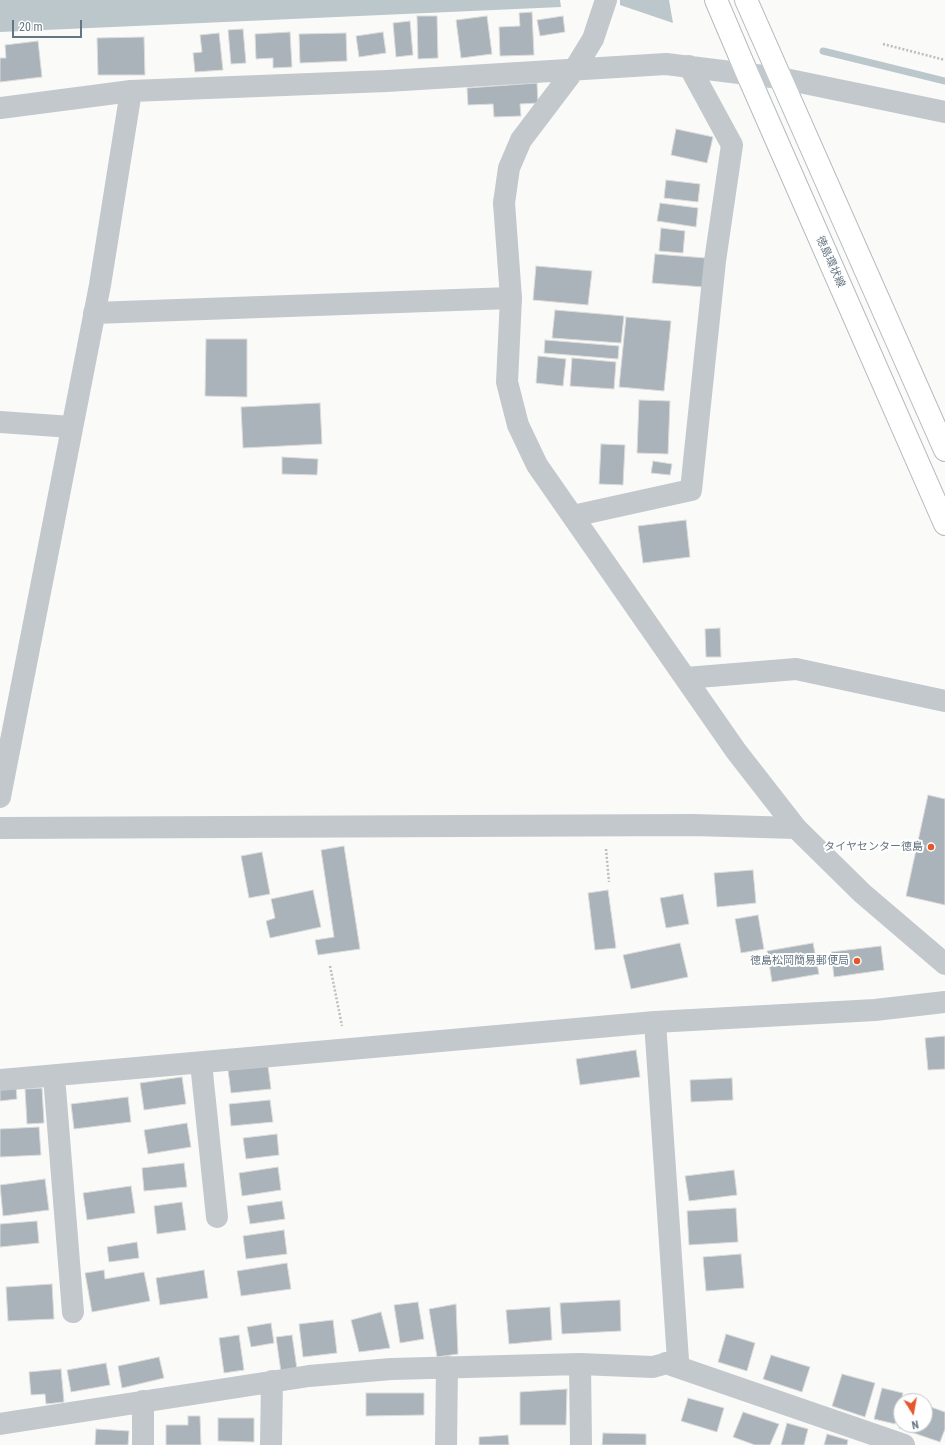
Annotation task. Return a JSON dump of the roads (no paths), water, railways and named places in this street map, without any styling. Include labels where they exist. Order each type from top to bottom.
[{"type":"main road","name":"徳島環状線","points":[[716,0],[746,73],[945,524]]},
{"type":"main road","points":[[746,0],[945,450]]},
{"type":"street","points":[[606,0],[593,39],[574,70],[521,140],[509,168],[504,203],[510,298],[507,382],[518,425],[537,465],[736,751],[796,828],[862,894],[945,964]]},
{"type":"street","points":[[0,108],[131,91],[387,81],[666,64],[780,78],[945,112]]},
{"type":"street","points":[[573,516],[690,490],[715,261],[732,145],[689,66]]},
{"type":"street","points":[[0,797],[94,313],[131,91]]},
{"type":"street","points":[[94,313],[510,298]]},
{"type":"street","points":[[0,422],[72,427]]},
{"type":"street","points":[[686,678],[796,669],[945,701]]},
{"type":"street","points":[[0,828],[693,825],[796,828]]},
{"type":"street","points":[[0,1080],[655,1022],[875,1010],[945,1002]]},
{"type":"street","points":[[0,1424],[310,1376],[391,1369],[447,1367],[580,1364],[653,1367],[678,1360],[655,1022]]},
{"type":"street","points":[[201,1063],[217,1217]]},
{"type":"street","points":[[54,1076],[73,1312]]},
{"type":"street","points":[[666,1363],[904,1445]]},
{"type":"street","points":[[580,1364],[581,1445]]},
{"type":"street","points":[[446,1445],[447,1367]]},
{"type":"street","points":[[271,1445],[272,1381]]},
{"type":"street","points":[[143,1402],[143,1445]]},
{"type":"waterway","points":[[823,51],[945,81]]},
{"type":"place","name":"タイヤセンター徳島","points":[[931,847]]},
{"type":"place","name":"徳島松岡簡易郵便局","points":[[857,961]]}]
